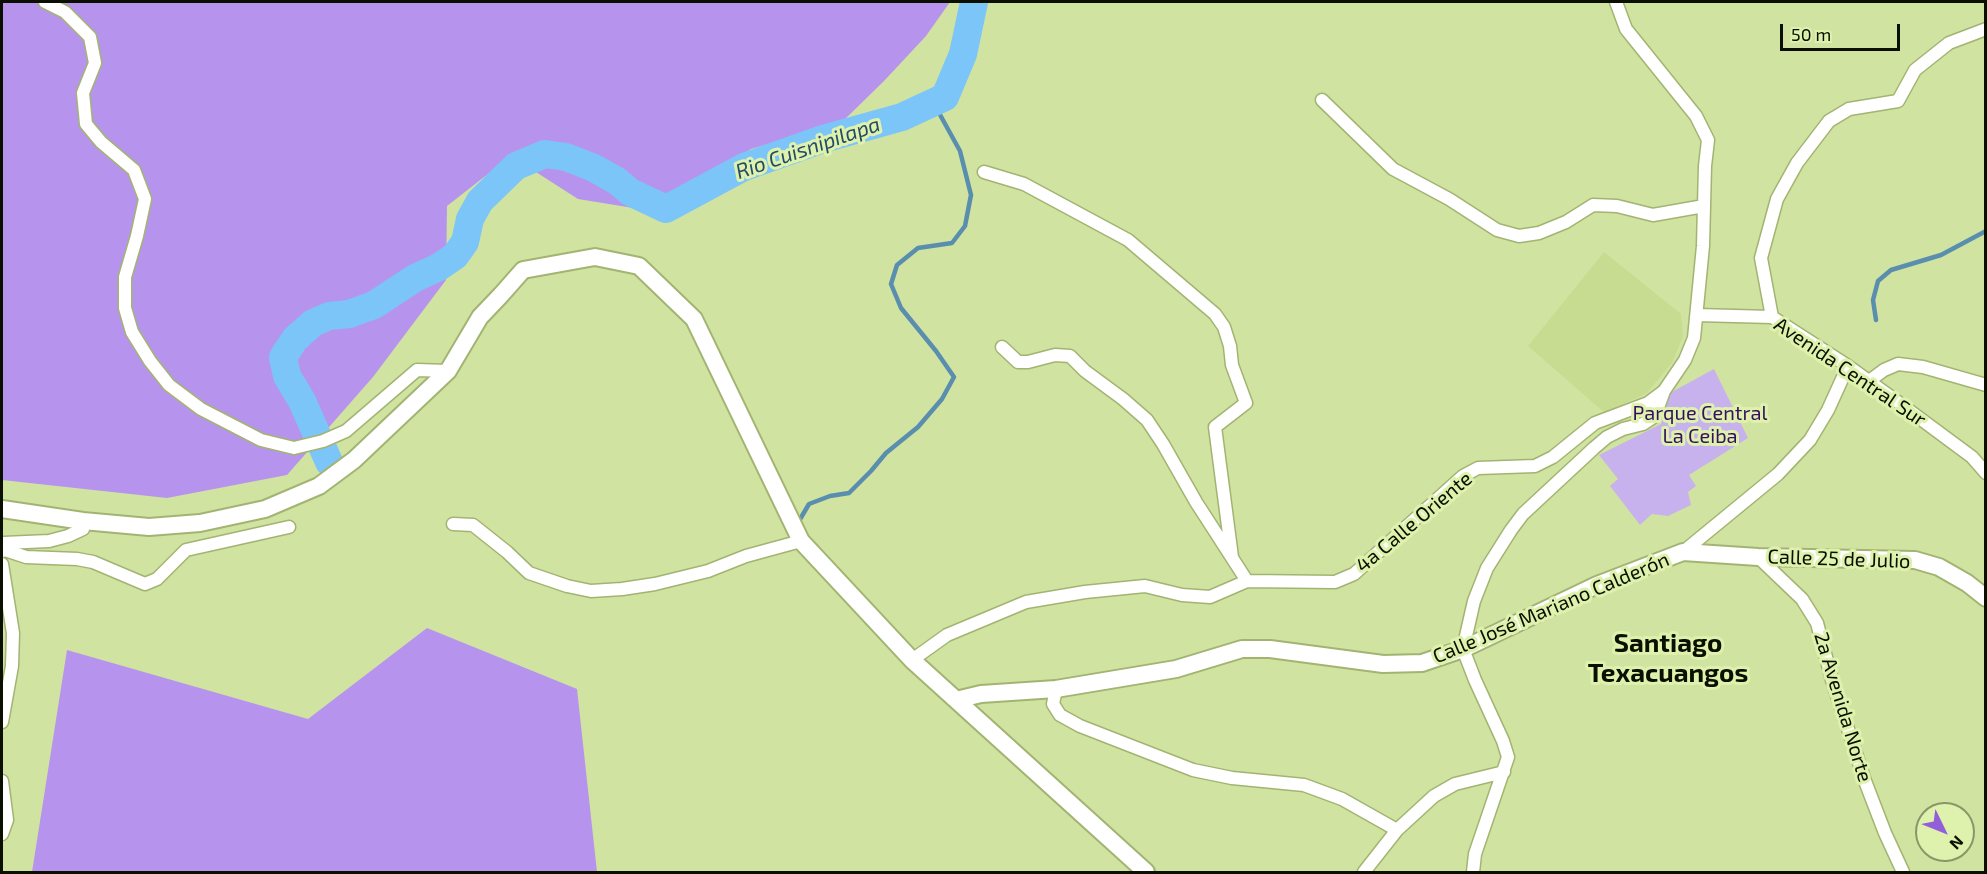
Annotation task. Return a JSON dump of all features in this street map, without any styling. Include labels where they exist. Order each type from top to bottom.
[{"type":"street","points":[[45,2],[65,12],[90,37],[95,63],[83,93],[86,124],[101,142],[134,170],[145,199],[125,277],[125,308],[132,332],[150,361],[169,385],[201,409],[261,440],[294,448],[346,431],[417,370],[448,371]]},
{"type":"street","points":[[1473,873],[1478,843],[1508,758],[1503,741],[1463,649],[1477,593],[1487,568],[1523,514],[1606,437],[1623,429],[1643,424],[1654,416],[1664,391],[1685,360],[1694,338],[1703,246],[1708,140],[1696,116],[1626,29],[1616,2]]},
{"type":"street","points":[[1772,317],[1761,258],[1777,199],[1797,163],[1829,121],[1849,109],[1898,101],[1915,70],[1949,43],[1986,30]]},
{"type":"street","points":[[1322,100],[1394,169],[1449,199],[1497,230],[1519,236],[1539,233],[1566,222],[1593,205],[1617,206],[1653,215],[1704,206]]},
{"type":"street","points":[[984,172],[1024,184],[1128,240],[1207,307],[1224,327],[1230,346],[1232,365],[1246,403],[1215,426],[1232,557]]},
{"type":"street","points":[[2,509],[83,521],[149,527],[200,523],[266,509],[319,486],[354,460],[448,371],[480,317],[523,270],[595,257],[639,266],[694,319],[801,541],[912,660],[1146,873]]},
{"type":"street","name":"Avenida Central Sur","points":[[1697,315],[1772,317],[1869,381],[1972,457],[1986,473]]},
{"type":"street","points":[[1002,346],[1018,362],[1028,362],[1055,355],[1070,356],[1085,371],[1147,420],[1247,581]]},
{"type":"street","points":[[1869,381],[1884,370],[1898,364],[1923,367],[1986,385]]},
{"type":"street","name":"Calle José Mariano Calderón","points":[[956,700],[981,694],[1056,689],[1176,669],[1242,649],[1270,648],[1383,664],[1422,663],[1463,649],[1597,585],[1683,552],[1778,474],[1810,440],[1828,410],[1848,366]]},
{"type":"street","name":"4a Calle Oriente","points":[[912,660],[947,635],[1026,602],[1085,592],[1145,586],[1182,595],[1210,597],[1247,581],[1335,582],[1354,574],[1463,476],[1478,468],[1535,466],[1553,457],[1595,423],[1648,403],[1664,391]]},
{"type":"street","points":[[83,521],[83,529],[68,536],[49,541],[4,543],[2,550],[26,557],[77,559],[93,562],[145,584],[157,579],[186,550],[288,527]]},
{"type":"street","points":[[453,524],[473,525],[529,573],[567,586],[591,591],[622,590],[655,584],[708,571],[746,556],[801,541]]},
{"type":"street","name":"Calle 25 de Julio","points":[[1683,552],[1758,557],[1915,560],[1939,567],[1968,583],[1986,597]]},
{"type":"street","name":"2a Avenida Norte","points":[[1758,557],[1802,599],[1816,623],[1865,781],[1903,873]]},
{"type":"street","points":[[2,564],[13,633],[12,666],[2,722]]},
{"type":"street","points":[[1056,689],[1053,704],[1059,715],[1080,726],[1193,770],[1232,778],[1304,785],[1342,800],[1397,830]]},
{"type":"street","points":[[1364,873],[1397,830],[1434,796],[1455,784],[1504,772]]},
{"type":"street","points":[[2,781],[7,820],[2,834]]},
{"type":"shaded area","points":[[2,2],[950,2],[926,36],[841,123],[751,149],[652,211],[578,199],[511,156],[447,206],[446,280],[373,377],[287,475],[167,498],[2,480]]},
{"type":"shaded area","points":[[1604,252],[1681,314],[1683,337],[1672,363],[1647,393],[1605,413],[1528,346]]},
{"type":"shaded area","points":[[427,628],[577,689],[597,872],[32,872],[67,650],[308,719]]},
{"type":"green space","name":"Parque Central La Ceiba","points":[[1714,369],[1748,438],[1689,475],[1696,486],[1688,492],[1691,505],[1668,516],[1652,514],[1640,525],[1610,486],[1618,479],[1599,455],[1661,424],[1668,394]]},
{"type":"waterway","name":"Rio Cuisnipilapa","points":[[329,462],[302,401],[287,376],[283,357],[295,339],[313,323],[329,316],[349,314],[374,305],[415,278],[439,267],[455,256],[465,242],[470,219],[480,201],[516,166],[545,154],[566,157],[594,168],[617,181],[630,192],[666,209],[744,167],[823,139],[902,117],[945,97],[963,54],[974,2]]},
{"type":"waterway","points":[[799,521],[809,504],[830,496],[849,493],[886,453],[918,427],[942,399],[954,377],[901,308],[891,284],[897,265],[918,248],[952,243],[965,226],[971,195],[960,151],[933,102]]},
{"type":"waterway","points":[[1876,320],[1873,300],[1878,281],[1891,270],[1941,255],[1986,231]]},
{"type":"district","name":"Santiago Texacuangos","points":[[1668,658]]}]
